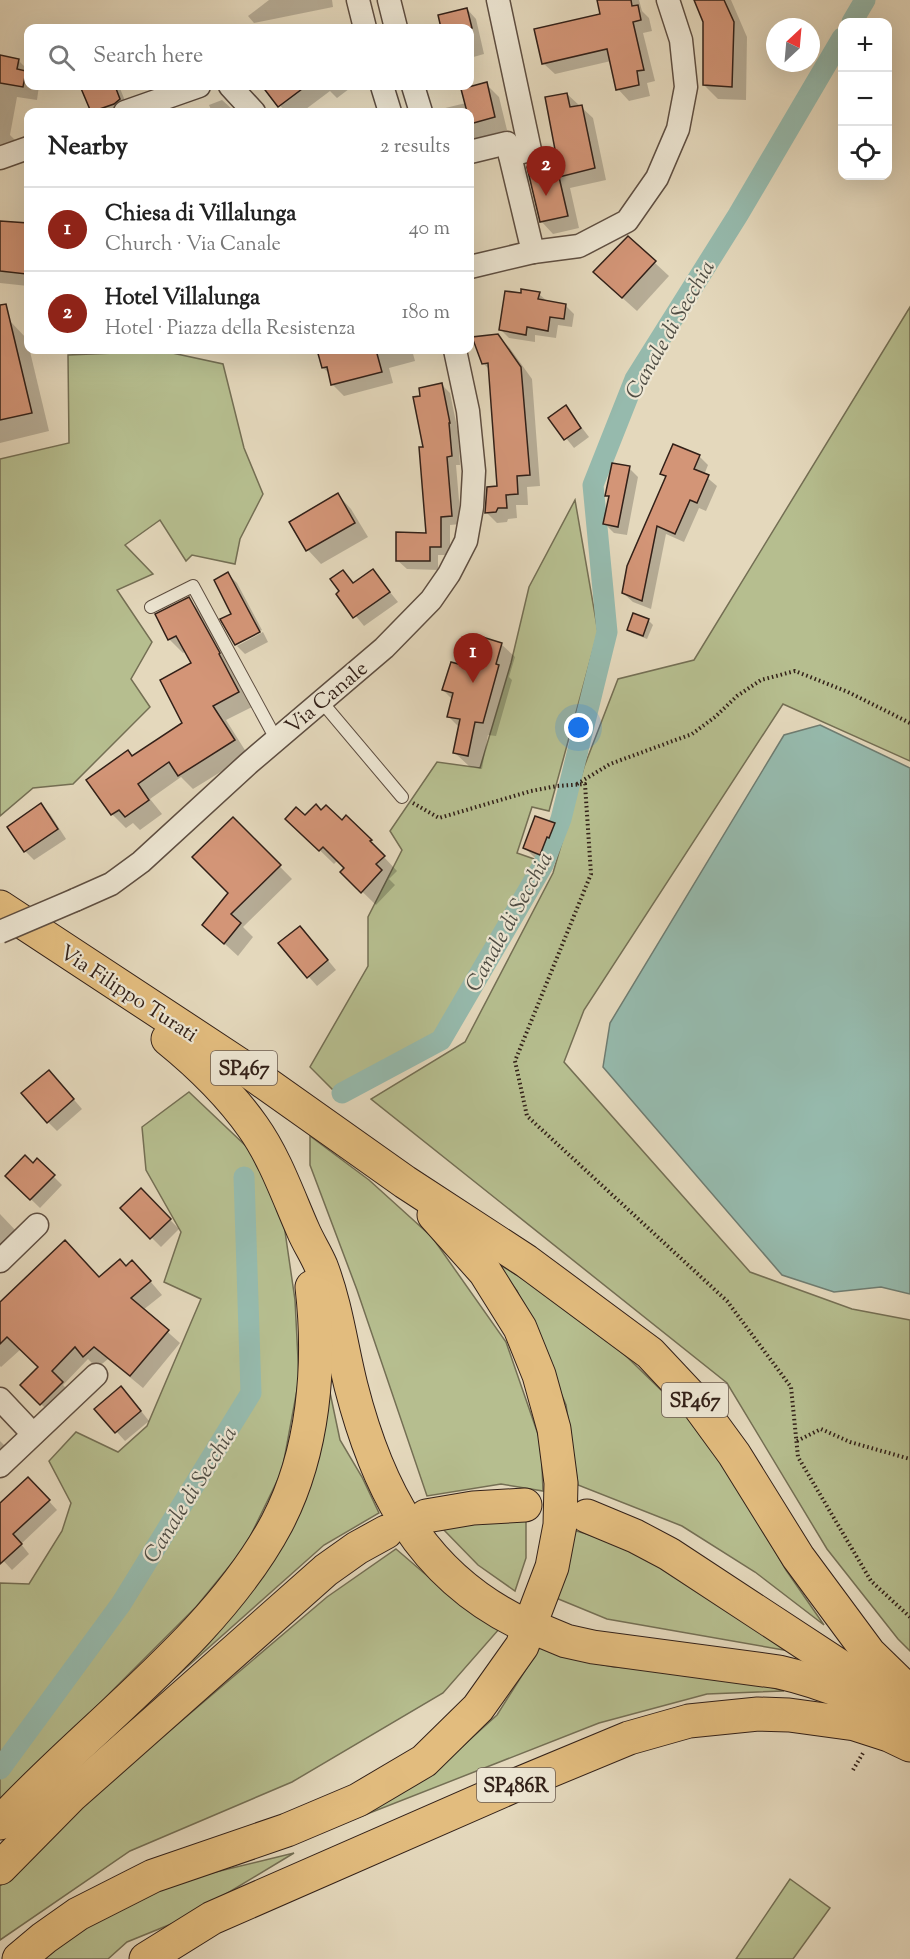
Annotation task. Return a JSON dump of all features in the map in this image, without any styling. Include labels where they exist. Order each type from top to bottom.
[{"type":"main road","points":[[0,892],[29,921],[77,959],[194,1060],[227,1094],[254,1129],[285,1187],[321,1266],[334,1309],[350,1385],[367,1443],[395,1505],[420,1544],[442,1568],[492,1609],[566,1641],[593,1647],[779,1672],[809,1679],[872,1705],[910,1727]]},
{"type":"main road","name":"Via Filippo Turati","points":[[0,907],[237,1064],[405,1182]]},
{"type":"main road","points":[[19,1959],[78,1914],[153,1876],[287,1830],[338,1809],[358,1800],[424,1761],[478,1708],[522,1646],[552,1567],[560,1525],[561,1483],[554,1429],[539,1375],[520,1328],[485,1272],[405,1182]]},
{"type":"main road","name":"SP467","points":[[405,1182],[526,1261],[650,1353],[696,1401],[734,1454],[810,1573],[870,1653],[910,1693]]},
{"type":"main road","points":[[0,1823],[199,1628],[240,1580],[278,1521],[303,1452],[311,1410],[316,1321],[303,1229]]},
{"type":"main road","points":[[426,1516],[462,1509],[525,1505]]},
{"type":"main road","points":[[587,1516],[635,1536],[669,1554],[910,1712]]},
{"type":"main road","points":[[0,1868],[71,1796],[319,1575],[357,1548],[386,1532]]},
{"type":"main road","name":"SP486R","points":[[146,1959],[212,1918],[629,1738],[689,1721],[758,1714],[789,1714],[855,1724],[889,1735],[910,1745]]},
{"type":"street","points":[[358,0],[364,24]]},
{"type":"street","points":[[389,0],[395,24]]},
{"type":"street","points":[[498,0],[530,150],[510,154]]},
{"type":"street","points":[[474,266],[533,252],[579,246],[627,222],[657,178],[678,129],[686,87],[681,40],[668,0]]},
{"type":"street","points":[[136,108],[188,90]]},
{"type":"street","points":[[234,90],[250,108]]},
{"type":"street","points":[[383,90],[389,108]]},
{"type":"street","points":[[414,90],[420,108]]},
{"type":"street","points":[[474,151],[507,143],[533,252]]},
{"type":"street","points":[[0,158],[24,149]]},
{"type":"street","name":"Via Canale","points":[[0,932],[111,884],[141,862],[276,739],[384,648],[431,600],[449,574],[466,541],[472,507],[474,471],[468,411],[456,354]]},
{"type":"street","points":[[0,1261],[37,1225]]},
{"type":"street","points":[[0,1466],[96,1375]]},
{"type":"street","points":[[0,1399],[33,1434]]},
{"type":"lane","points":[[151,607],[193,586],[276,739]]},
{"type":"lane","points":[[321,701],[402,796]]},
{"type":"path","points":[[574,786],[610,765],[692,734],[760,680],[795,670],[848,692],[910,723]]},
{"type":"path","points":[[402,796],[439,818],[557,786],[585,784],[591,874],[515,1061],[527,1116],[726,1301],[791,1387],[798,1457],[871,1581],[910,1617]]},
{"type":"path","points":[[797,1441],[821,1429],[850,1442],[910,1459]]},
{"type":"path","points":[[853,1770],[864,1751]]},
{"type":"green space","points":[[910,307],[910,761],[783,704],[584,1010],[564,1062],[750,1272],[852,1309],[910,1320],[910,1651],[827,1549],[727,1383],[371,1099],[465,1042],[553,873],[584,767],[618,679],[694,660]]},
{"type":"green space","points":[[177,354],[223,364],[244,448],[263,494],[240,539],[235,564],[192,555],[186,561],[160,520],[125,545],[153,574],[117,590],[152,642],[131,679],[150,707],[73,784],[33,788],[0,816],[0,459],[69,443],[68,355]]},
{"type":"green space","points":[[575,500],[598,632],[549,811],[532,807],[517,853],[537,860],[436,1036],[335,1092],[310,1067],[368,966],[368,917],[402,850],[390,831],[437,762],[480,768],[511,663],[529,587]]},
{"type":"green space","points":[[189,1092],[248,1148],[282,1211],[295,1300],[299,1379],[282,1471],[245,1547],[196,1607],[0,1803],[0,1583],[29,1584],[62,1531],[71,1503],[49,1461],[76,1432],[118,1452],[147,1426],[201,1299],[164,1282],[181,1232],[146,1170],[142,1127]]},
{"type":"green space","points":[[310,1136],[369,1180],[432,1237],[506,1342],[541,1443],[543,1491],[501,1484],[427,1496],[357,1290],[310,1165]]},
{"type":"green space","points":[[494,1261],[563,1304],[627,1357],[696,1424],[738,1487],[786,1570],[824,1625],[755,1572],[682,1526],[578,1485],[566,1405],[517,1291]]},
{"type":"green space","points":[[328,1383],[340,1440],[362,1477],[379,1513],[324,1545],[150,1700],[234,1600]]},
{"type":"green space","points":[[526,1516],[526,1558],[515,1591],[478,1565],[443,1529]]},
{"type":"green space","points":[[573,1530],[602,1539],[660,1566],[795,1652],[607,1619],[556,1598]]},
{"type":"green space","points":[[396,1549],[446,1592],[500,1628],[443,1693],[292,1782],[130,1851],[0,1940],[0,1886],[73,1813],[327,1597]]},
{"type":"green space","points":[[540,1647],[569,1658],[614,1667],[671,1670],[745,1680],[784,1691],[707,1694],[599,1723],[339,1825],[444,1763],[497,1715]]},
{"type":"green space","points":[[294,1853],[186,1918],[127,1942],[108,1959],[42,1959],[85,1928],[166,1884]]},
{"type":"green space","points":[[790,1879],[830,1908],[793,1959],[736,1959]]},
{"type":"water","points":[[820,725],[910,768],[910,1294],[881,1287],[834,1292],[782,1275],[603,1067],[610,1023],[784,735]]},
{"type":"building","points":[[597,0],[631,0],[632,6],[638,5],[641,20],[633,22],[644,70],[637,71],[639,85],[616,90],[607,49],[542,64],[534,29],[600,14]]},
{"type":"building","points":[[694,0],[724,0],[734,22],[732,87],[703,85],[703,22]]},
{"type":"building","points":[[467,8],[471,24],[440,24],[438,15]]},
{"type":"building","points":[[0,55],[19,59],[17,69],[24,71],[23,87],[0,83]]},
{"type":"building","points":[[487,82],[495,117],[474,123],[474,108],[466,108],[461,90],[474,90],[474,86]]},
{"type":"building","points":[[82,90],[117,90],[120,99],[114,104],[102,108],[89,108]]},
{"type":"building","points":[[265,90],[301,90],[278,107]]},
{"type":"building","points":[[567,93],[570,107],[582,105],[595,168],[559,177],[568,216],[540,222],[527,167],[557,160],[545,97]]},
{"type":"building","points":[[0,221],[24,223],[24,274],[0,271]]},
{"type":"building","points":[[628,236],[656,261],[622,298],[593,272]]},
{"type":"building","points":[[521,289],[540,292],[538,299],[566,304],[564,319],[550,317],[548,331],[527,327],[526,335],[499,330],[505,291],[521,293]]},
{"type":"building","points":[[6,304],[32,413],[0,420],[0,305]]},
{"type":"building","points":[[498,334],[521,367],[530,475],[517,476],[518,494],[506,495],[507,508],[498,508],[496,512],[485,513],[487,487],[497,486],[488,363],[482,364],[474,337]]},
{"type":"building","points":[[318,354],[377,354],[382,372],[331,385],[327,367],[322,368]]},
{"type":"building","points":[[442,383],[450,423],[452,456],[447,457],[452,516],[441,517],[441,547],[430,547],[430,561],[396,561],[396,532],[426,533],[419,447],[423,447],[413,397],[420,396],[419,388]]},
{"type":"building","points":[[566,405],[581,428],[564,440],[548,418]]},
{"type":"building","points":[[673,444],[700,455],[694,469],[709,475],[697,503],[690,500],[675,534],[657,526],[642,601],[622,593],[627,566],[666,476],[660,474]]},
{"type":"building","points":[[612,463],[630,466],[618,527],[603,524],[609,496],[605,496]]},
{"type":"building","points":[[338,493],[355,523],[306,551],[289,522]]},
{"type":"building","points":[[373,569],[390,592],[353,618],[336,594],[339,591],[330,579],[343,570],[353,583]]},
{"type":"building","points":[[228,572],[260,632],[235,645],[220,619],[231,614],[214,580]]},
{"type":"building","points":[[189,597],[239,692],[213,706],[235,740],[178,776],[169,762],[138,784],[149,800],[125,817],[119,810],[111,815],[86,780],[128,750],[132,756],[182,723],[160,680],[191,663],[176,636],[168,640],[155,614]]},
{"type":"building","points":[[633,613],[649,619],[643,636],[627,630]]},
{"type":"building","points":[[476,635],[502,643],[496,664],[499,665],[483,723],[475,722],[468,756],[453,753],[460,719],[447,717],[453,693],[442,690],[451,662],[462,665],[464,659],[469,660]]},
{"type":"building","points":[[41,803],[58,829],[24,852],[7,827]]},
{"type":"building","points":[[316,804],[321,810],[326,805],[342,820],[346,815],[385,856],[376,864],[382,870],[361,893],[340,872],[344,868],[323,847],[319,851],[285,819],[296,807],[305,815]]},
{"type":"building","points":[[535,816],[555,823],[540,855],[523,848]]},
{"type":"building","points":[[233,817],[281,865],[231,914],[241,923],[224,944],[202,925],[228,893],[192,857]]},
{"type":"building","points":[[300,926],[328,960],[307,978],[278,943]]},
{"type":"building","points":[[49,1070],[74,1099],[47,1123],[21,1093]]},
{"type":"building","points":[[25,1155],[33,1163],[37,1158],[55,1175],[30,1200],[5,1176]]},
{"type":"building","points":[[141,1188],[171,1219],[150,1239],[120,1208]]},
{"type":"building","points":[[65,1240],[99,1277],[120,1259],[126,1266],[132,1260],[151,1281],[131,1298],[169,1330],[130,1376],[94,1347],[83,1357],[75,1347],[52,1371],[63,1382],[40,1405],[20,1385],[38,1367],[7,1337],[0,1344],[0,1302]]},
{"type":"building","points":[[121,1386],[141,1411],[115,1433],[94,1409]]},
{"type":"building","points":[[28,1477],[50,1500],[13,1534],[22,1544],[0,1564],[0,1503]]},
{"type":"waterway","name":"Canale di Secchia","points":[[854,18],[865,0]]},
{"type":"waterway","name":"Canale di Secchia","points":[[342,1093],[441,1040],[543,865],[561,819],[607,632],[593,485],[635,379],[738,215],[838,45]]},
{"type":"waterway","name":"Canale di Secchia","points":[[0,1769],[121,1604],[251,1393],[244,1177]]},
{"type":"place","name":"Hotel Villalunga","points":[[546,196]]},
{"type":"place","name":"Chiesa di Villalunga","points":[[473,683]]}]
